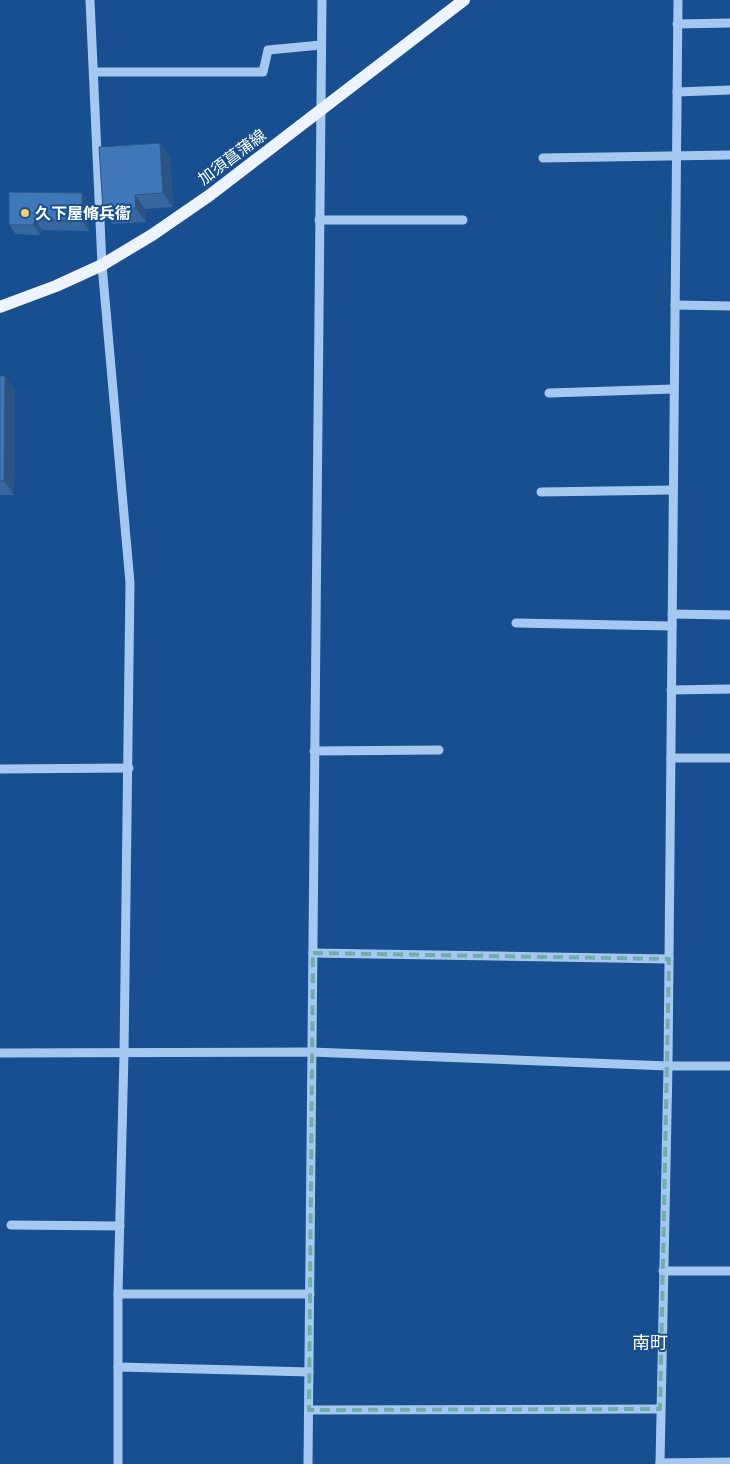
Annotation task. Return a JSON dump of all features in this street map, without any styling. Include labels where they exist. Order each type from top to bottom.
[{"type":"main road","name":"加須菖蒲線","points":[[0,307],[56,286],[102,264],[152,235],[196,205],[464,0]]},
{"type":"street","points":[[90,0],[102,264],[130,583],[129,768],[118,1294],[118,1464]]},
{"type":"street","points":[[308,1464],[322,0]]},
{"type":"street","points":[[678,0],[668,1066],[660,1464],[730,1462]]},
{"type":"street","points":[[677,24],[730,23]]},
{"type":"street","points":[[94,72],[263,72],[268,50],[321,45]]},
{"type":"street","points":[[677,92],[730,90]]},
{"type":"street","points":[[543,158],[730,155]]},
{"type":"street","points":[[319,220],[463,220]]},
{"type":"street","points":[[675,305],[730,306]]},
{"type":"street","points":[[549,393],[674,389]]},
{"type":"street","points":[[540,492],[673,490]]},
{"type":"street","points":[[672,614],[730,615]]},
{"type":"street","points":[[516,623],[672,626]]},
{"type":"street","points":[[671,690],[730,690]]},
{"type":"street","points":[[314,751],[439,750]]},
{"type":"street","points":[[671,758],[730,758]]},
{"type":"street","points":[[0,769],[129,768]]},
{"type":"street","points":[[312,953],[669,959]]},
{"type":"street","points":[[0,1052],[124,1054],[312,1052],[668,1066],[730,1066]]},
{"type":"street","points":[[11,1225],[120,1226]]},
{"type":"street","points":[[663,1270],[730,1271]]},
{"type":"street","points":[[118,1294],[310,1294]]},
{"type":"street","points":[[118,1367],[309,1372]]},
{"type":"street","points":[[309,1410],[660,1409]]},
{"type":"highlighted area","points":[[313,953],[669,959],[660,1409],[309,1410]]},
{"type":"building","points":[[160,143],[163,193],[135,195],[136,208],[103,210],[99,147]]},
{"type":"building","points":[[9,192],[82,193],[82,221],[35,220],[33,225],[9,225]]},
{"type":"building","points":[[0,376],[5,376],[4,481],[0,481]]},
{"type":"place","name":"久下屋脩兵衞","points":[[25,213]]},
{"type":"district","name":"南町","points":[[650,1343]]}]
